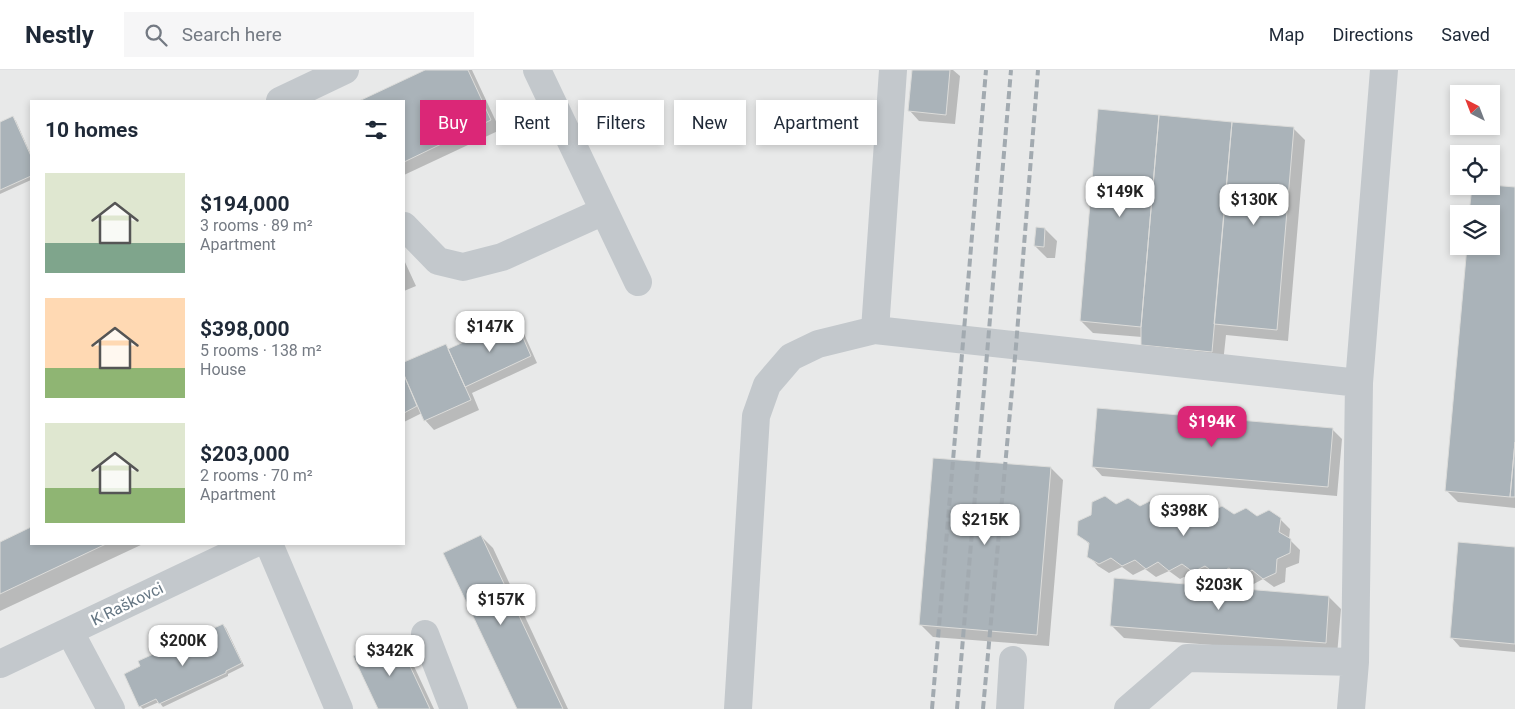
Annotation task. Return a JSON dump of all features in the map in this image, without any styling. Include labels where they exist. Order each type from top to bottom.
[{"type":"street","points":[[282,100],[345,70]]},
{"type":"street","points":[[537,70],[638,282]]},
{"type":"street","points":[[875,330],[894,70]]},
{"type":"street","points":[[1351,709],[1355,662],[1359,383],[1384,70]]},
{"type":"street","points":[[405,227],[438,261],[463,267],[502,257],[604,211]]},
{"type":"street","points":[[738,709],[756,416],[768,385],[791,357],[818,344],[875,330],[1359,383]]},
{"type":"street","name":"K Raškovci","points":[[0,664],[251,545]]},
{"type":"street","points":[[269,545],[339,709]]},
{"type":"street","points":[[70,632],[111,709]]},
{"type":"street","points":[[425,634],[454,709]]},
{"type":"street","points":[[1128,709],[1187,658],[1355,662]]},
{"type":"street","points":[[1010,709],[1014,660]]},
{"type":"shaded area","points":[[0,70],[1515,70],[1515,709],[0,709]]},
{"type":"building","points":[[425,70],[468,70],[482,100],[420,100],[420,145],[439,145],[405,162],[405,100],[361,100]]},
{"type":"building","points":[[912,70],[950,70],[946,115],[908,111]]},
{"type":"building","points":[[486,109],[491,120],[486,122]]},
{"type":"building","points":[[1098,109],[1159,115],[1141,327],[1080,321]]},
{"type":"building","points":[[1159,115],[1232,122],[1212,352],[1141,345]]},
{"type":"building","points":[[13,116],[30,154],[30,176],[0,190],[0,122]]},
{"type":"building","points":[[1232,122],[1294,127],[1277,330],[1214,324]]},
{"type":"building","points":[[1500,186],[1515,187],[1515,442],[1510,497],[1445,491],[1466,255],[1500,255],[1500,205],[1470,205],[1471,195],[1500,195]]},
{"type":"building","points":[[1036,227],[1045,228],[1044,247],[1034,246]]},
{"type":"building","points":[[515,319],[531,356],[465,387],[448,349]]},
{"type":"building","points":[[446,344],[471,400],[424,421],[405,377],[405,362]]},
{"type":"building","points":[[405,377],[417,406],[405,412]]},
{"type":"building","points":[[1097,408],[1333,428],[1328,487],[1092,467]]},
{"type":"building","points":[[1515,442],[1515,497],[1510,497]]},
{"type":"building","points":[[933,458],[1051,467],[1037,635],[919,625]]},
{"type":"building","points":[[1105,496],[1116,504],[1128,498],[1140,506],[1152,500],[1163,508],[1175,502],[1186,510],[1199,504],[1210,512],[1222,506],[1234,514],[1246,508],[1257,516],[1269,510],[1281,518],[1279,532],[1291,539],[1290,553],[1277,559],[1276,573],[1263,579],[1252,570],[1240,577],[1229,568],[1217,575],[1205,566],[1193,572],[1182,564],[1169,571],[1158,562],[1146,569],[1135,560],[1122,566],[1111,558],[1099,564],[1087,557],[1089,543],[1077,535],[1078,521],[1091,515],[1092,502]]},
{"type":"building","points":[[30,527],[30,545],[104,545],[0,594],[0,542]]},
{"type":"building","points":[[481,535],[563,709],[517,709],[443,553]]},
{"type":"building","points":[[1458,542],[1515,547],[1515,644],[1450,638]]},
{"type":"building","points":[[1114,578],[1329,596],[1326,643],[1110,626]]},
{"type":"building","points":[[223,624],[242,663],[226,671],[226,673],[159,704],[156,699],[139,707],[124,674],[140,666],[138,661]]},
{"type":"building","points":[[396,636],[430,709],[378,709],[353,656]]},
{"type":"railway","points":[[932,709],[986,70]]},
{"type":"railway","points":[[957,709],[1011,70]]},
{"type":"railway","points":[[983,709],[1016,346],[1038,70]]}]
